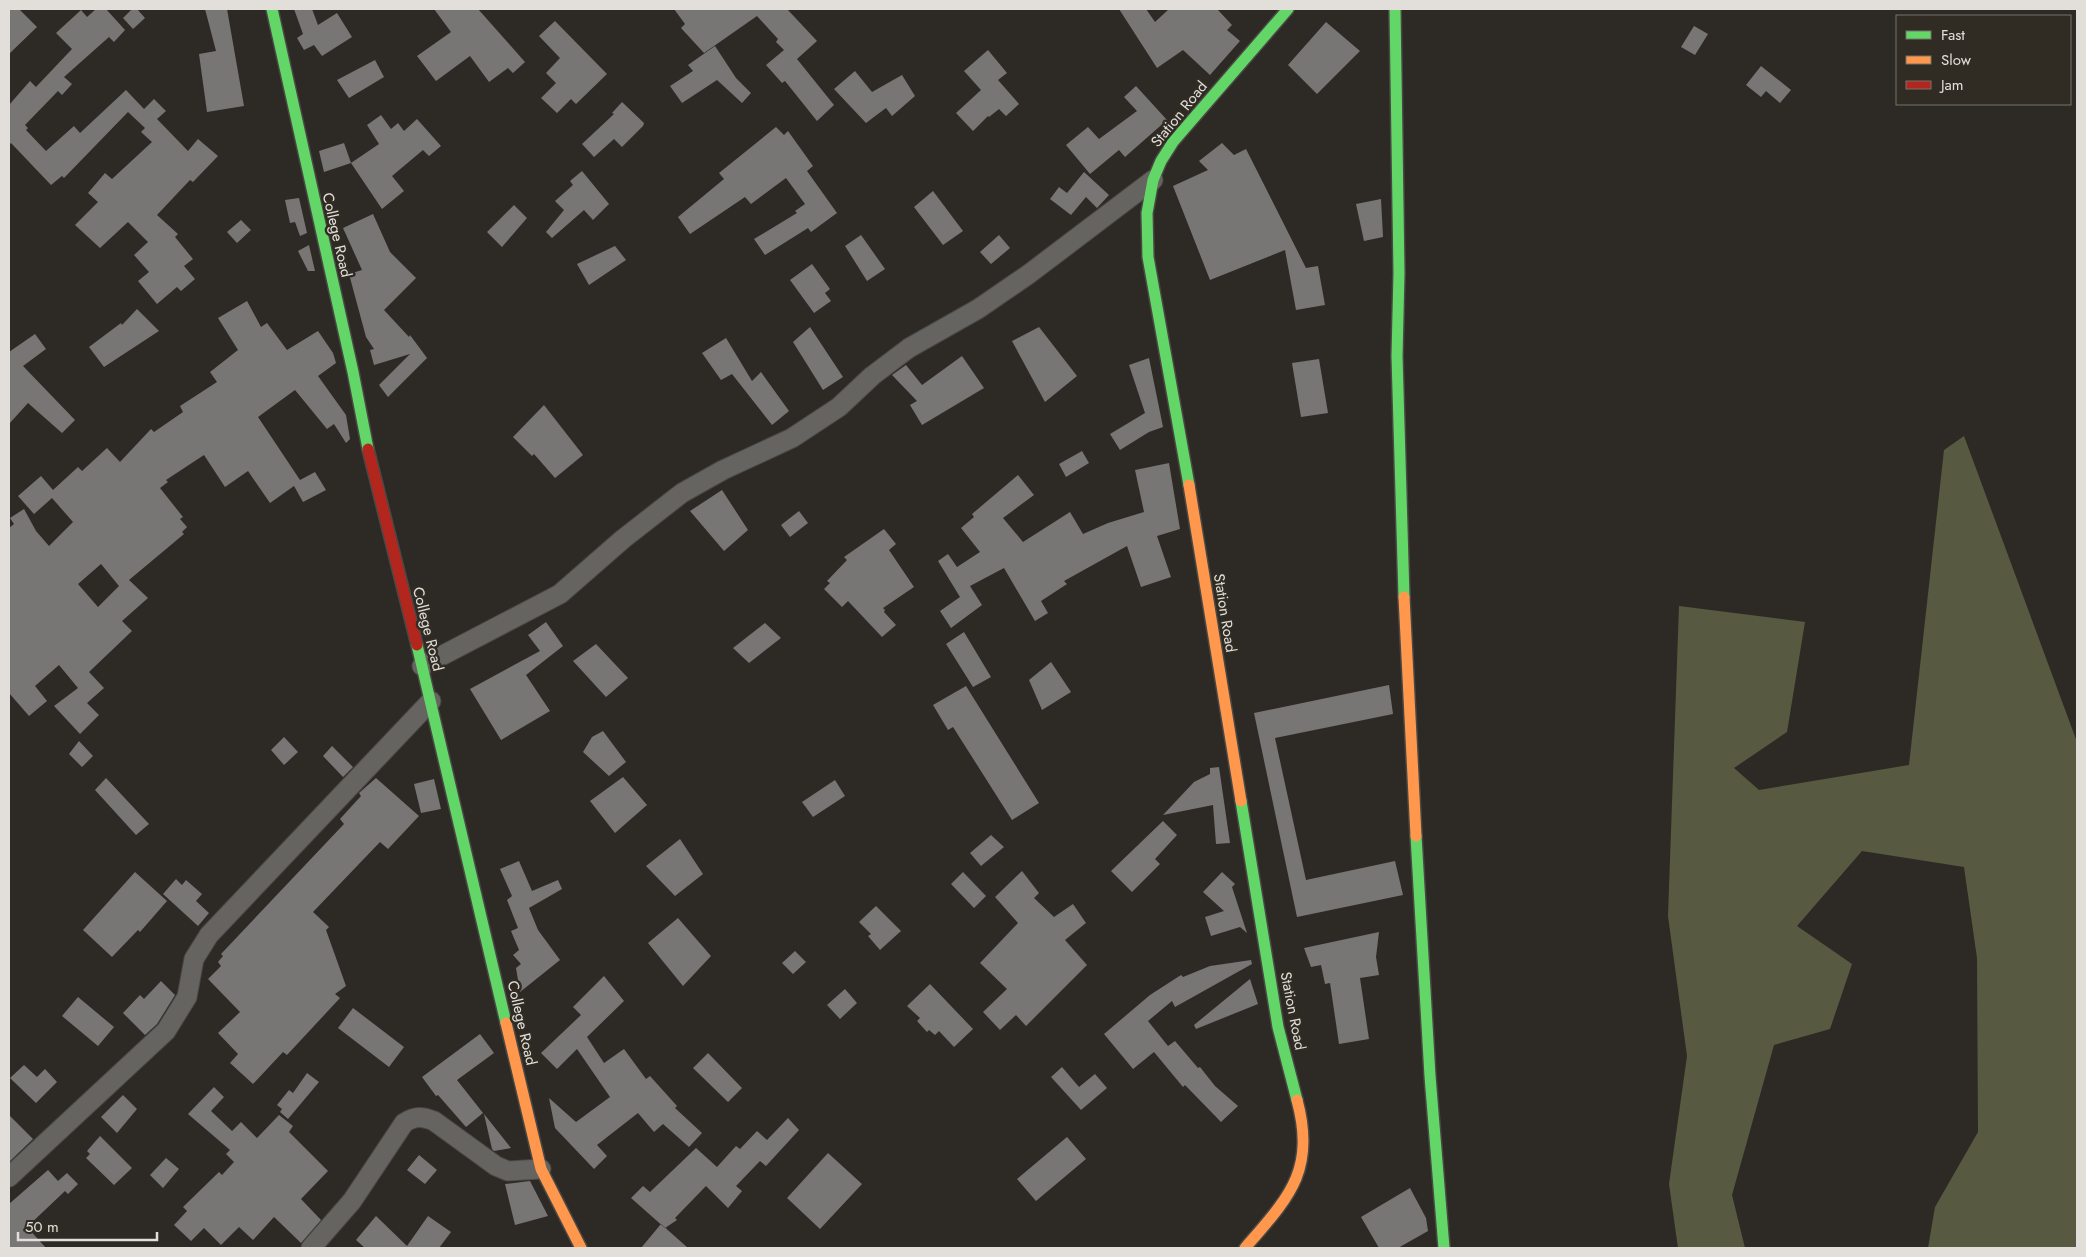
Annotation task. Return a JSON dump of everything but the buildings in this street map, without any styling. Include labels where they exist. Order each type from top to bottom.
[{"type":"main road","name":"College Road","points":[[272,9],[353,372],[369,456],[431,701],[541,1169],[581,1248]]},
{"type":"main road","name":"Station Road","points":[[1246,1248],[1285,1202],[1297,1178],[1304,1156],[1304,1125],[1278,1027],[1186,468],[1148,257],[1147,213],[1153,180],[1161,160],[1173,142],[1288,9]]},
{"type":"main road","points":[[1395,9],[1399,264],[1397,356],[1407,693],[1430,1076],[1444,1248]]},
{"type":"street","points":[[422,666],[560,594],[623,539],[682,493],[723,470],[792,438],[839,407],[872,376],[909,348],[978,309],[1022,279],[1153,180]]},
{"type":"street","points":[[9,1177],[166,1031],[188,997],[194,959],[209,935],[431,701]]},
{"type":"street","points":[[311,1248],[352,1201],[401,1128],[414,1117],[425,1117],[434,1121],[496,1166],[508,1171],[541,1169]]},
{"type":"green space","points":[[1964,436],[2077,742],[2077,1248],[1928,1248],[1935,1207],[1978,1132],[1977,958],[1964,867],[1862,851],[1797,926],[1852,964],[1830,1029],[1774,1045],[1732,1195],[1745,1248],[1678,1248],[1669,1184],[1687,1056],[1668,916],[1679,606],[1805,622],[1787,732],[1734,768],[1759,790],[1909,765],[1944,450]]},
{"type":"traffic: fast","points":[[272,9],[353,372],[368,449]]},
{"type":"traffic: fast","points":[[1189,485],[1148,257],[1147,213],[1153,180],[1161,161],[1173,142],[1288,9]]},
{"type":"traffic: fast","points":[[1395,9],[1399,273],[1397,356],[1404,597]]},
{"type":"traffic: fast","points":[[417,645],[506,1023]]},
{"type":"traffic: fast","points":[[1241,801],[1278,1027],[1297,1100]]},
{"type":"traffic: fast","points":[[1416,836],[1430,1076],[1444,1248]]},
{"type":"traffic: slow","points":[[1189,485],[1241,801]]},
{"type":"traffic: slow","points":[[1404,597],[1416,836]]},
{"type":"traffic: slow","points":[[506,1023],[541,1169],[581,1248]]},
{"type":"traffic: slow","points":[[1245,1248],[1274,1213],[1295,1182],[1303,1146],[1302,1125],[1297,1100]]},
{"type":"traffic: jam","points":[[368,449],[417,645]]}]
